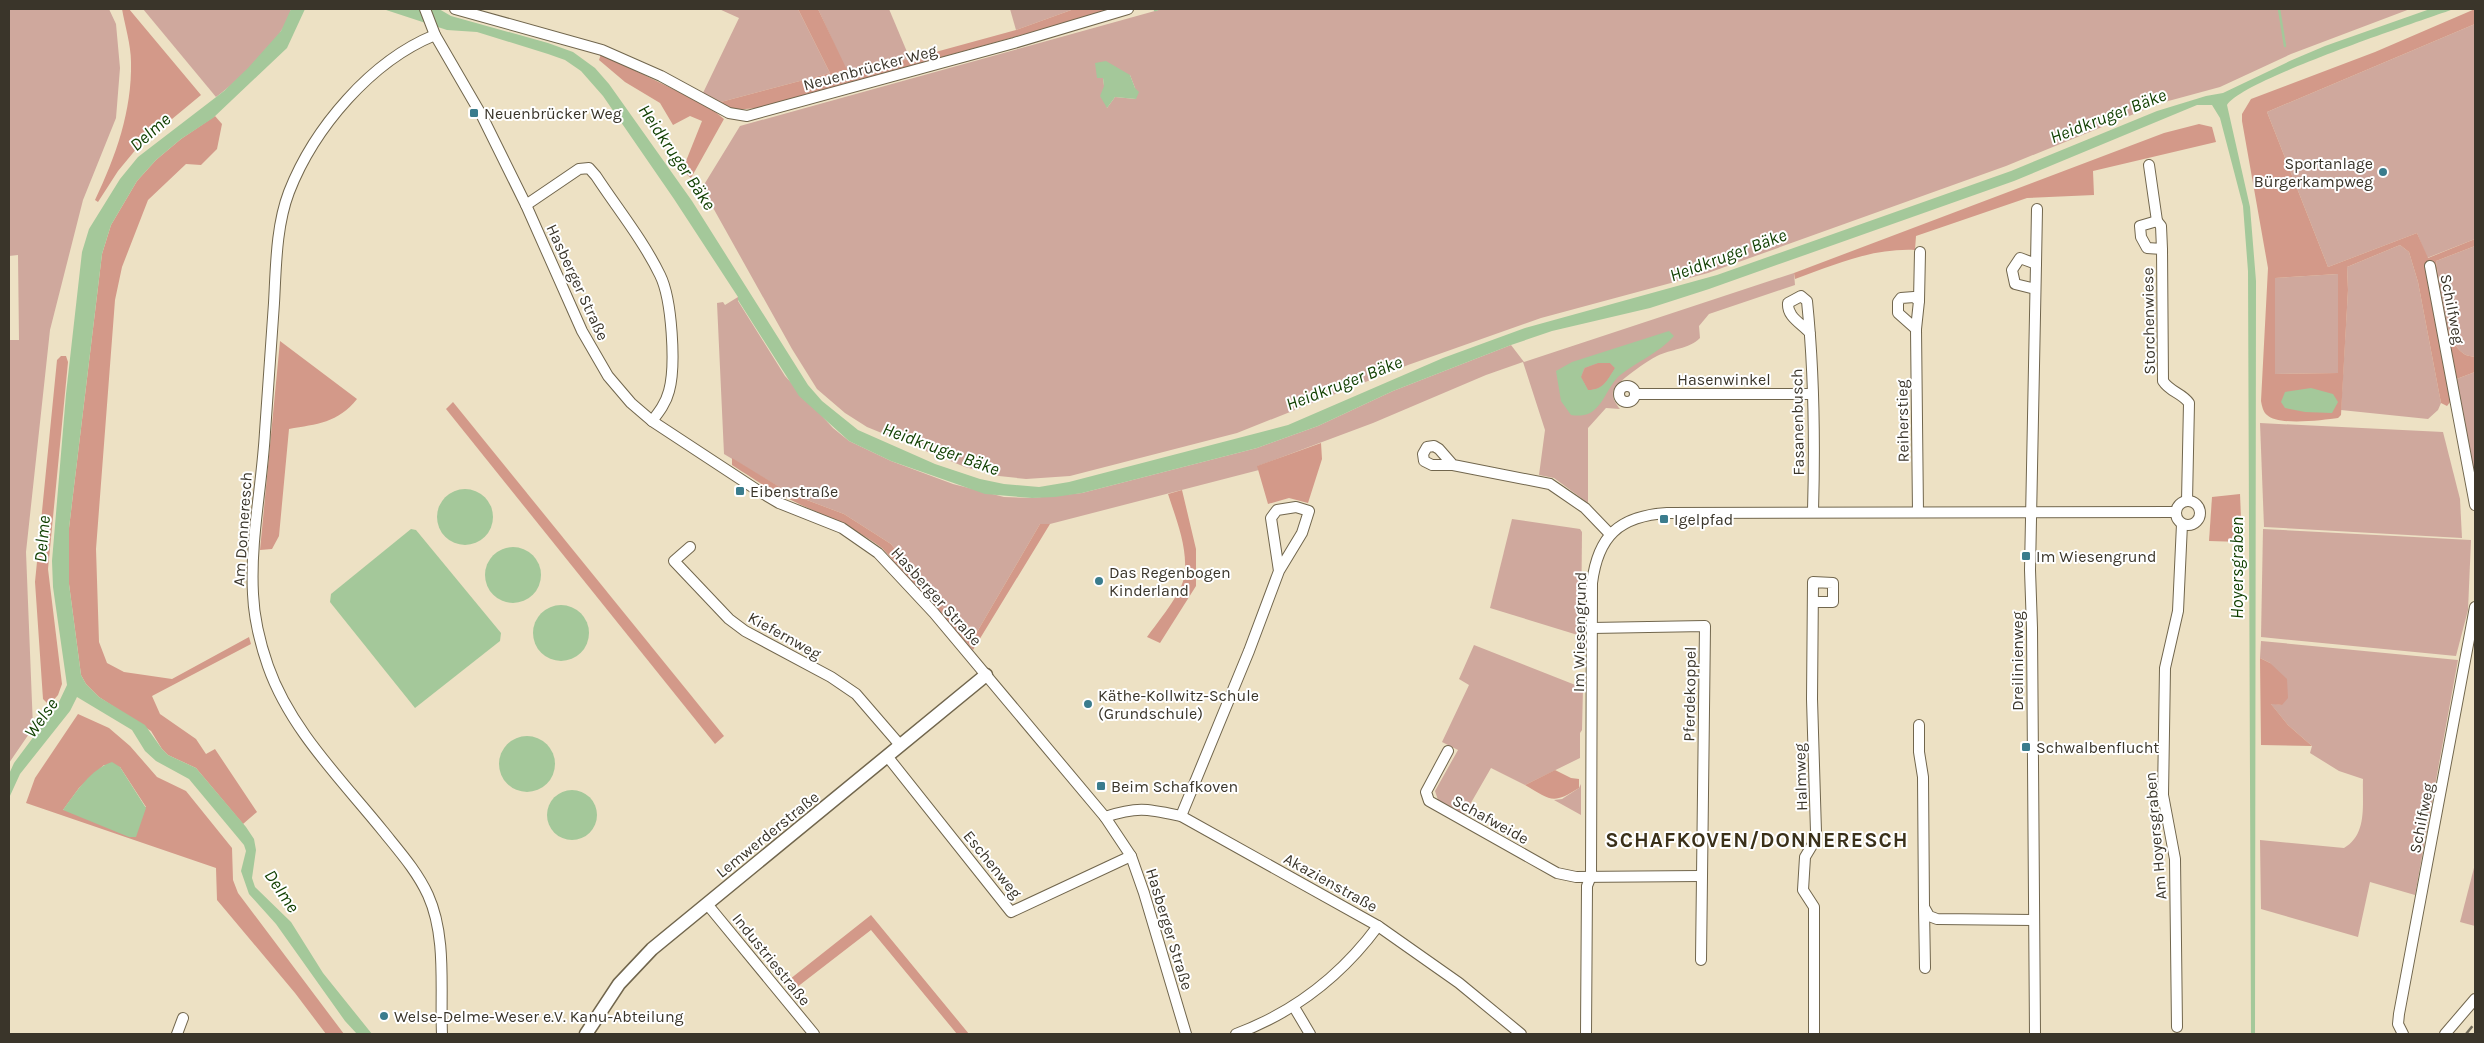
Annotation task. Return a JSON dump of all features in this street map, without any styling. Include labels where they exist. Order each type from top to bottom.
[{"type":"street","name":"Hasberger Straße","points":[[425,9],[433,31],[482,116],[526,204],[582,331],[608,376],[631,403],[652,421],[779,503],[842,528],[869,545],[903,577],[1105,817],[1131,856],[1186,1034]]},
{"type":"street","name":"Neuenbrücker Weg","points":[[456,9],[602,50],[661,76],[729,114],[747,116],[1014,43],[1128,9]]},
{"type":"street","name":"Am Donneresch","points":[[433,31],[403,51],[359,88],[338,110],[308,152],[288,195],[279,241],[275,278],[265,439],[252,559],[252,587],[258,631],[268,666],[282,699],[299,728],[412,868],[428,896],[435,919],[439,946],[442,1034]]},
{"type":"street","name":"Storchenwiese","points":[[2149,165],[2157,221],[2161,226],[2163,382],[2172,392],[2182,396],[2188,403],[2187,501]]},
{"type":"street","points":[[526,204],[579,169],[588,168],[596,176],[652,259],[661,276],[668,303],[672,374],[664,405],[652,421]]},
{"type":"street","name":"Dreilinienweg","points":[[2035,1034],[2030,570],[2037,208]]},
{"type":"street","name":"Storchenwiese","points":[[2157,221],[2140,226],[2141,237],[2146,248],[2162,249]]},
{"type":"street","name":"Reiherstieg","points":[[1918,512],[1916,329],[1919,301],[1920,252]]},
{"type":"street","points":[[2035,289],[2015,284],[2012,270],[2020,258],[2036,264]]},
{"type":"street","name":"Schilfweg","points":[[2430,266],[2475,505]]},
{"type":"street","points":[[1916,329],[1898,313],[1898,302],[1902,298],[1914,297],[1919,301]]},
{"type":"street","name":"Fasanenbusch","points":[[1810,333],[1813,511]]},
{"type":"street","name":"Hasenwinkel","points":[[1635,394],[1812,394]]},
{"type":"street","points":[[1453,465],[1550,484],[1585,508],[1610,534]]},
{"type":"street","points":[[2187,501],[2198,506],[2200,516],[2192,525],[2182,524],[2177,518],[2176,512],[2179,505],[2187,501]]},
{"type":"street","points":[[1181,816],[1249,651],[1279,570],[1302,533],[1309,511],[1296,507],[1277,510],[1271,518],[1279,570]]},
{"type":"street","name":"Im Wiesengrund","points":[[1586,1034],[1587,886],[1592,876],[1592,583],[1595,562],[1610,534],[1631,520],[1647,514],[1813,511],[2176,512]]},
{"type":"street","name":"Am Hoyersgraben","points":[[2177,1027],[2175,859],[2163,795],[2165,668],[2178,611],[2182,524]]},
{"type":"street","name":"Kiefernweg","points":[[690,547],[674,561],[717,608],[745,631],[830,677],[856,694],[900,745]]},
{"type":"street","name":"Halmweg","points":[[1813,602],[1812,699],[1816,832],[1814,842],[1805,857],[1803,890],[1814,907],[1814,1034]]},
{"type":"street","name":"Schilfweg","points":[[2403,1034],[2398,1024],[2399,1014],[2475,607]]},
{"type":"street","name":"Pferdekoppel","points":[[1592,628],[1705,626],[1700,876],[1701,960]]},
{"type":"street","name":"Lemwerderstraße","points":[[586,1034],[614,991],[652,949],[986,675]]},
{"type":"street","points":[[1919,725],[1919,752],[1923,778],[1925,968]]},
{"type":"street","name":"Schafweide","points":[[1448,751],[1426,792],[1428,801],[1557,874],[1576,877],[1592,876]]},
{"type":"street","name":"Eschenweg","points":[[887,756],[1011,912],[1131,856]]},
{"type":"street","name":"Akazienstraße","points":[[1105,817],[1129,809],[1152,810],[1181,816],[1378,926],[1459,983],[1521,1034]]},
{"type":"street","points":[[1592,876],[1700,876]]},
{"type":"street","name":"Industriestraße","points":[[707,904],[814,1034]]},
{"type":"street","points":[[1924,907],[1929,916],[1937,919],[2033,920]]},
{"type":"street","points":[[1236,1034],[1294,1007],[1346,962],[1378,926]]},
{"type":"street","points":[[2445,1034],[2475,998]]},
{"type":"street","points":[[1294,1007],[1310,1034]]},
{"type":"street","points":[[177,1034],[183,1018]]},
{"type":"shaded area","points":[[9,9],[109,9],[116,24],[120,68],[116,118],[83,200],[50,330],[26,552],[33,728],[9,763],[9,340],[19,340],[18,255],[9,256]]},
{"type":"shaded area","points":[[122,9],[129,9],[201,95],[137,148],[118,171],[98,202],[95,200],[116,150],[129,98],[131,56]]},
{"type":"shaded area","points":[[143,9],[291,9],[287,20],[271,45],[249,69],[216,97]]},
{"type":"shaded area","points":[[291,9],[305,9],[287,48],[213,118],[181,139],[156,160],[137,181],[111,225],[102,254],[69,528],[69,584],[81,675],[86,684],[99,697],[145,725],[168,755],[196,768],[246,827],[254,839],[256,850],[252,878],[255,887],[291,922],[323,973],[372,1034],[357,1034],[345,1021],[276,924],[249,894],[241,871],[246,851],[244,845],[189,779],[156,761],[145,751],[132,730],[77,697],[70,711],[20,774],[9,798],[9,774],[14,763],[58,704],[67,685],[53,587],[52,561],[66,394],[82,252],[89,229],[120,179],[138,157],[224,91],[248,68],[281,31]]},
{"type":"shaded area","points":[[383,9],[439,9],[451,16],[548,43],[573,52],[595,68],[609,84],[692,201],[808,385],[822,401],[858,430],[935,464],[980,479],[1004,484],[1039,487],[1069,482],[1288,425],[1443,358],[1525,328],[1717,275],[2011,171],[2157,111],[2206,96],[2223,93],[2325,46],[2430,9],[2454,9],[2370,38],[2296,67],[2240,94],[2227,105],[2250,207],[2256,281],[2255,1034],[2251,1034],[2248,271],[2243,206],[2220,118],[2212,105],[2197,105],[2014,181],[1709,289],[1650,308],[1552,331],[1511,345],[1393,391],[1318,426],[1257,448],[1082,493],[1032,498],[985,494],[891,461],[849,441],[799,396],[738,300],[738,297],[674,199],[603,96],[581,71],[565,60],[548,54],[477,32],[447,30]]},
{"type":"shaded area","points":[[719,9],[798,9],[830,73],[717,103],[702,95],[739,18]]},
{"type":"shaded area","points":[[798,9],[818,9],[848,72],[910,59],[1016,30],[1074,9],[1115,9],[758,108],[732,110],[717,103],[830,73]]},
{"type":"shaded area","points":[[818,9],[889,9],[910,59],[847,72]]},
{"type":"shaded area","points":[[1010,9],[1074,9],[1016,30]]},
{"type":"shaded area","points":[[1162,9],[2410,9],[2291,54],[2220,87],[2161,103],[2006,166],[1708,273],[1541,318],[1408,365],[1237,433],[1070,476],[1026,479],[999,476],[965,467],[867,427],[845,413],[817,389],[792,349],[702,188],[740,126]],"holes":[[[1130,75],[1135,88],[1136,99],[1115,97],[1107,108],[1103,78]]]},
{"type":"shaded area","points":[[2475,9],[2475,24],[2267,112],[2328,267],[2417,233],[2428,258],[2475,239],[2475,246],[2436,261],[2443,311],[2451,337],[2464,354],[2475,357],[2475,372],[2454,380],[2454,397],[2447,406],[2441,403],[2418,282],[2409,252],[2400,245],[2347,267],[2348,290],[2341,415],[2338,418],[2301,421],[2273,418],[2267,415],[2261,401],[2268,268],[2242,114],[2251,99],[2375,52]],"holes":[[[2338,274],[2338,373],[2275,374],[2275,278]]]},
{"type":"shaded area","name":"Sportanlage Bürgerkampweg","points":[[2475,24],[2475,239],[2427,258],[2417,233],[2328,267],[2267,112]]},
{"type":"shaded area","points":[[601,54],[708,106],[724,119],[691,178],[682,171],[702,121],[690,116],[673,125],[660,103],[625,82],[599,60]]},
{"type":"shaded area","points":[[1106,61],[1130,75],[1135,88],[1139,92],[1136,99],[1115,97],[1107,108],[1100,96],[1104,86],[1103,78],[1097,78],[1095,63]]},
{"type":"shaded area","points":[[215,116],[222,124],[217,149],[201,165],[186,164],[148,200],[122,267],[115,300],[96,549],[99,642],[107,663],[124,672],[172,679],[249,637],[251,644],[152,696],[160,714],[196,739],[206,754],[215,749],[257,812],[243,824],[196,768],[168,755],[151,731],[99,697],[86,684],[81,675],[69,584],[69,528],[102,254],[111,225],[137,181],[156,160],[181,139]]},
{"type":"shaded area","points":[[2199,124],[2212,127],[2216,142],[2093,171],[2094,195],[2027,198],[1916,236],[1915,250],[1899,250],[1854,258],[1795,279],[1794,273],[2164,133]]},
{"type":"shaded area","points":[[2400,245],[2409,252],[2418,282],[2441,403],[2438,410],[2428,419],[2341,410],[2348,290],[2347,267]]},
{"type":"shaded area","points":[[2475,246],[2475,357],[2464,354],[2451,337],[2443,311],[2436,261]]},
{"type":"shaded area","points":[[1794,273],[1795,285],[1709,314],[1699,326],[1700,338],[1696,342],[1657,356],[1619,383],[1613,394],[1620,409],[1606,408],[1588,428],[1588,503],[1554,478],[1539,475],[1545,430],[1523,362],[1486,375],[1373,423],[1258,466],[1259,470],[1050,524],[1040,524],[977,632],[936,603],[891,544],[844,514],[791,494],[724,454],[717,303],[723,302],[725,305],[738,297],[738,301],[785,376],[833,428],[849,441],[891,461],[953,484],[1004,497],[1032,498],[1082,493],[1257,448],[1318,426],[1393,391],[1511,345],[1524,362]]},
{"type":"shaded area","points":[[2338,274],[2338,373],[2275,374],[2275,278]]},
{"type":"shaded area","points":[[1669,331],[1674,336],[1661,348],[1619,376],[1595,410],[1585,415],[1571,415],[1561,401],[1556,371],[1572,362]],"holes":[[[1598,363],[1610,363],[1615,368],[1607,381],[1593,390],[1588,390],[1581,377],[1584,368]]]},
{"type":"shaded area","points":[[280,341],[357,399],[335,418],[318,424],[289,429],[279,536],[272,549],[260,550]]},
{"type":"shaded area","points":[[61,356],[66,356],[68,362],[48,569],[62,684],[58,695],[51,703],[47,703],[43,699],[35,582],[57,360]]},
{"type":"shaded area","points":[[1598,363],[1610,363],[1615,368],[1607,381],[1601,386],[1588,390],[1581,377],[1585,368]]},
{"type":"shaded area","points":[[2475,372],[2475,482],[2454,380]]},
{"type":"shaded area","points":[[2311,388],[2333,394],[2338,402],[2332,413],[2305,412],[2285,408],[2281,402],[2285,392]]},
{"type":"shaded area","points":[[453,402],[724,736],[715,744],[446,409]]},
{"type":"shaded area","points":[[2260,423],[2443,432],[2460,499],[2462,538],[2264,527]]},
{"type":"shaded area","points":[[1321,443],[1322,459],[1308,503],[1289,498],[1268,504],[1257,466]]},
{"type":"shaded area","points":[[732,458],[791,494],[844,514],[891,544],[936,603],[977,632],[1040,524],[1050,524],[973,650],[882,548],[848,527],[767,487],[732,465]]},
{"type":"shaded area","points":[[459,489],[471,489],[481,493],[489,501],[493,517],[489,533],[481,541],[471,545],[459,545],[449,541],[441,533],[437,523],[437,511],[441,501],[449,493]]},
{"type":"shaded area","points":[[1182,490],[1196,549],[1196,586],[1160,643],[1147,637],[1179,591],[1184,577],[1185,556],[1183,545],[1168,494]]},
{"type":"shaded area","points":[[2240,494],[2242,542],[2209,541],[2212,497]]},
{"type":"shaded area","points":[[1512,519],[1580,529],[1582,532],[1581,636],[1490,608]]},
{"type":"shaded area","points":[[411,529],[416,530],[501,633],[500,641],[415,708],[330,602],[331,594]]},
{"type":"shaded area","points":[[2263,529],[2471,540],[2468,610],[2456,656],[2261,637]]},
{"type":"shaded area","points":[[507,547],[519,547],[529,551],[537,559],[541,575],[537,591],[529,599],[519,603],[507,603],[497,599],[489,591],[485,581],[485,569],[489,559],[497,551]]},
{"type":"shaded area","points":[[555,605],[567,605],[577,609],[585,617],[589,633],[585,649],[577,657],[567,661],[555,661],[545,657],[537,649],[533,639],[533,627],[537,617],[545,609]]},
{"type":"shaded area","points":[[2261,641],[2458,660],[2415,895],[2370,882],[2358,937],[2261,909],[2260,840],[2344,848],[2352,842],[2360,827],[2363,808],[2363,779],[2339,771],[2310,753],[2312,746],[2288,725],[2270,703],[2282,705],[2270,663],[2260,658]]},
{"type":"shaded area","points":[[1474,645],[1583,688],[1582,730],[1580,733],[1580,758],[1525,785],[1491,768],[1464,815],[1438,800],[1435,791],[1458,750],[1442,742],[1469,685],[1459,679]]},
{"type":"shaded area","points":[[2260,658],[2270,663],[2287,679],[2288,698],[2282,705],[2271,704],[2288,725],[2312,746],[2261,745]]},
{"type":"shaded area","points":[[78,714],[109,728],[130,746],[157,777],[186,791],[232,848],[233,880],[238,893],[344,1034],[326,1034],[295,993],[217,900],[216,868],[26,803],[35,778]],"holes":[[[104,765],[120,767],[146,807],[63,810],[79,788]]]},
{"type":"shaded area","points":[[521,736],[533,736],[543,740],[551,748],[555,764],[551,780],[543,788],[533,792],[521,792],[511,788],[503,780],[499,770],[499,758],[503,748],[511,740]]},
{"type":"shaded area","points":[[112,762],[120,767],[146,808],[136,837],[129,837],[63,810],[97,770]]},
{"type":"shaded area","points":[[1555,770],[1571,778],[1579,779],[1579,788],[1563,797],[1552,798],[1546,797],[1525,785]]},
{"type":"shaded area","points":[[1581,784],[1581,815],[1554,800],[1562,799],[1579,788]]},
{"type":"shaded area","points":[[567,790],[577,790],[590,797],[597,810],[597,820],[590,833],[577,840],[567,840],[558,836],[551,829],[547,820],[547,810],[551,801],[558,794]]},
{"type":"shaded area","points":[[2475,864],[2475,926],[2460,922]]},
{"type":"shaded area","points":[[871,915],[969,1034],[957,1034],[871,930],[792,991],[785,983]]},
{"type":"waterway","points":[[2279,9],[2285,46]]},
{"type":"railway","points":[[2466,1034],[2475,1023]]},
{"type":"place","name":"Neuenbrücker Weg","points":[[474,113]]},
{"type":"place","name":"Sportanlage Bürgerkampweg","points":[[2383,172]]},
{"type":"place","name":"Eibenstraße","points":[[740,491]]},
{"type":"place","name":"Igelpfad","points":[[1664,519]]},
{"type":"place","name":"Im Wiesengrund","points":[[2026,556]]},
{"type":"place","name":"Das Regenbogen Kinderland","points":[[1099,581]]},
{"type":"place","name":"Käthe-Kollwitz-Schule (Grundschule)","points":[[1088,704]]},
{"type":"place","name":"Schwalbenflucht","points":[[2026,747]]},
{"type":"place","name":"Beim Schafkoven","points":[[1101,786]]},
{"type":"place","name":"Welse-Delme-Weser e.V. Kanu-Abteilung","points":[[384,1016]]},
{"type":"district","name":"SCHAFKOVEN/DONNERESCH","points":[[1757,840]]},
{"type":"water label","name":"Heidkruger Bäke","points":[[2108,116]]},
{"type":"water label","name":"Delme","points":[[150,132]]},
{"type":"water label","name":"Heidkruger Bäke","points":[[677,157]]},
{"type":"water label","name":"Heidkruger Bäke","points":[[1728,255]]},
{"type":"water label","name":"Heidkruger Bäke","points":[[1344,383]]},
{"type":"water label","name":"Heidkruger Bäke","points":[[941,449]]},
{"type":"water label","name":"Delme","points":[[42,539]]},
{"type":"water label","name":"Hoyersgraben","points":[[2237,568]]},
{"type":"water label","name":"Welse","points":[[41,718]]},
{"type":"water label","name":"Delme","points":[[282,891]]}]
